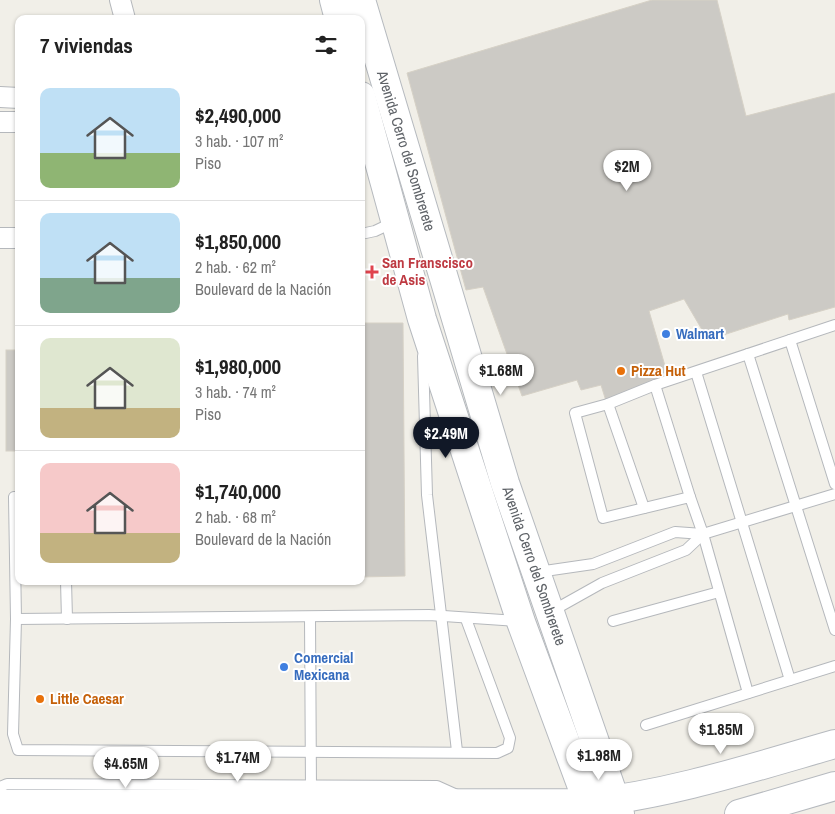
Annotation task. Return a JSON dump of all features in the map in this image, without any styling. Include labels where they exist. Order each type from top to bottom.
[{"type":"main road","points":[[334,0],[338,15]]},
{"type":"main road","name":"Avenida Cerro del Sombrerete","points":[[361,0],[505,483],[550,612],[604,810]]},
{"type":"main road","name":"Avenida Cerro del Sombrerete","points":[[365,110],[397,221],[422,319],[522,622],[604,810]]},
{"type":"main road","points":[[0,804],[104,805],[311,794],[604,810],[835,744]]},
{"type":"main road","points":[[739,814],[835,786]]},
{"type":"main road","points":[[104,805],[137,814]]},
{"type":"street","points":[[120,0],[125,15]]},
{"type":"street","points":[[0,97],[15,98]]},
{"type":"street","points":[[0,122],[15,122]]},
{"type":"street","points":[[0,238],[15,238]]},
{"type":"lane","points":[[365,233],[375,231],[397,221]]},
{"type":"lane","points":[[422,319],[427,495],[457,751]]},
{"type":"lane","points":[[690,497],[603,518],[574,413],[608,404],[655,385],[835,325]]},
{"type":"lane","points":[[790,340],[835,484]]},
{"type":"lane","points":[[748,354],[835,630]]},
{"type":"lane","points":[[696,372],[790,680]]},
{"type":"lane","points":[[655,385],[703,534],[748,693]]},
{"type":"lane","points":[[608,404],[644,508]]},
{"type":"lane","points":[[536,572],[593,564],[675,532],[703,534],[835,494]]},
{"type":"lane","points":[[15,498],[15,559]]},
{"type":"lane","points":[[550,612],[602,583],[686,550],[703,534]]},
{"type":"lane","points":[[15,585],[13,734],[18,750],[457,751],[497,753],[508,748],[510,738],[466,619]]},
{"type":"lane","points":[[66,585],[67,619]]},
{"type":"lane","points":[[613,621],[720,592]]},
{"type":"lane","points":[[16,620],[441,616],[522,622]]},
{"type":"lane","points":[[0,786],[7,784],[311,794],[310,617]]},
{"type":"lane","points":[[646,725],[835,666]]},
{"type":"building","points":[[652,0],[717,0],[746,116],[835,93],[835,307],[789,320],[788,314],[708,340],[684,299],[649,311],[670,383],[606,401],[601,385],[581,390],[577,380],[522,396],[483,287],[466,290],[407,73]]},
{"type":"building","points":[[365,323],[403,323],[405,576],[365,577]]},
{"type":"building","points":[[6,350],[15,350],[15,451],[6,451]]},
{"type":"place","name":"San Franscisco de Asis","points":[[372,272]]},
{"type":"place","name":"Walmart","points":[[666,334]]},
{"type":"place","name":"Pizza Hut","points":[[621,371]]},
{"type":"place","name":"Comercial Mexicana","points":[[284,667]]},
{"type":"place","name":"Little Caesar","points":[[40,699]]}]
